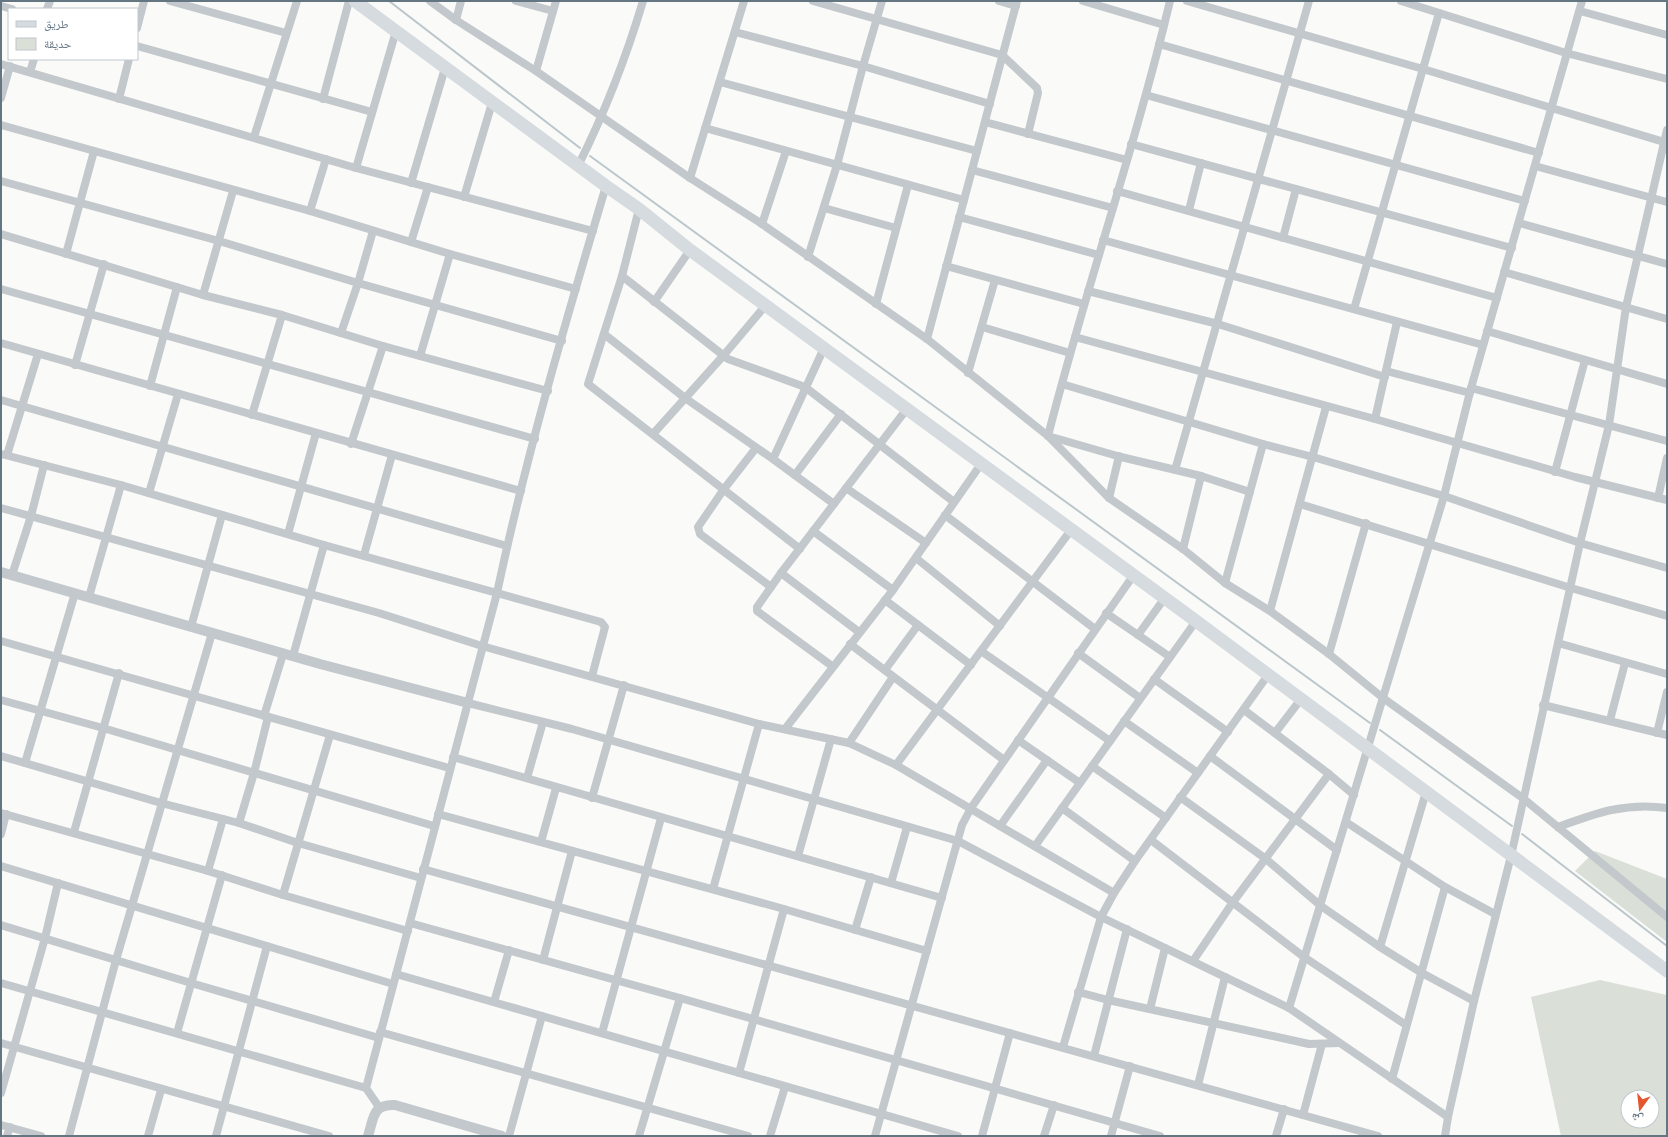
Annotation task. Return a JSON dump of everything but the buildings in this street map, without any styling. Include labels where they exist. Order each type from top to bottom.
[{"type":"main road","points":[[355,1],[578,166],[639,209],[690,250],[906,410],[1196,621],[1667,971]]},
{"type":"street","points":[[138,24],[144,1]]},
{"type":"street","points":[[170,1],[188,3],[286,33]]},
{"type":"street","points":[[254,137],[297,1]]},
{"type":"street","points":[[323,99],[349,1]]},
{"type":"street","points":[[430,1],[456,20],[536,71],[690,178],[762,224],[927,339],[1048,436],[1109,498],[1183,549],[1225,583],[1270,611],[1329,654],[1383,698],[1524,799],[1633,891],[1667,917]]},
{"type":"street","points":[[456,20],[461,1]]},
{"type":"street","points":[[516,1],[553,11]]},
{"type":"street","points":[[536,71],[556,1]]},
{"type":"street","points":[[578,166],[617,82],[643,1]]},
{"type":"street","points":[[690,178],[744,1]]},
{"type":"street","points":[[813,1],[1002,55],[1037,88],[1038,93],[1028,134]]},
{"type":"street","points":[[808,257],[837,165],[882,1]]},
{"type":"street","points":[[927,339],[1016,3],[999,1]]},
{"type":"street","points":[[1083,1],[1164,25]]},
{"type":"street","points":[[1048,436],[1084,304],[1146,95],[1170,1]]},
{"type":"street","points":[[1187,1],[1423,69],[1666,143]]},
{"type":"street","points":[[1175,470],[1260,179],[1272,130],[1309,1]]},
{"type":"street","points":[[1400,1],[1566,53],[1667,78]]},
{"type":"street","points":[[1289,1008],[1444,496],[1470,391],[1539,153],[1550,108],[1582,1]]},
{"type":"street","points":[[1580,11],[1667,35]]},
{"type":"street","points":[[1354,309],[1366,262],[1396,166],[1439,13]]},
{"type":"street","points":[[356,168],[396,31]]},
{"type":"street","points":[[735,32],[863,66],[990,104]]},
{"type":"street","points":[[1159,44],[1539,153]]},
{"type":"street","points":[[138,46],[372,112]]},
{"type":"street","points":[[30,72],[34,60]]},
{"type":"street","points":[[119,99],[129,60]]},
{"type":"street","points":[[1,64],[356,168],[593,231]]},
{"type":"street","points":[[1,98],[10,66]]},
{"type":"street","points":[[411,182],[445,68]]},
{"type":"street","points":[[720,82],[977,151]]},
{"type":"street","points":[[1146,95],[1525,201]]},
{"type":"street","points":[[464,197],[492,103]]},
{"type":"street","points":[[985,122],[1126,160]]},
{"type":"street","points":[[1,125],[233,191],[310,211],[450,254],[576,289]]},
{"type":"street","points":[[705,128],[964,200]]},
{"type":"street","points":[[1445,1136],[1474,1001],[1511,856],[1543,704],[1594,482],[1609,425],[1626,307],[1651,198],[1666,143],[1667,130]]},
{"type":"street","points":[[1131,144],[1512,248]]},
{"type":"street","points":[[66,254],[94,151]]},
{"type":"street","points":[[762,224],[786,151]]},
{"type":"street","points":[[310,211],[326,159]]},
{"type":"street","points":[[1189,210],[1201,163]]},
{"type":"street","points":[[1534,166],[1667,202]]},
{"type":"street","points":[[972,170],[1113,208]]},
{"type":"street","points":[[1,181],[219,241],[358,283],[562,341]]},
{"type":"street","points":[[876,304],[908,185]]},
{"type":"street","points":[[366,1088],[409,927],[449,768],[468,703],[497,592],[521,491],[576,289],[606,186]]},
{"type":"street","points":[[411,242],[428,187]]},
{"type":"street","points":[[1283,238],[1296,189]]},
{"type":"street","points":[[203,295],[233,191]]},
{"type":"street","points":[[1117,191],[1189,210],[1366,262],[1497,298]]},
{"type":"street","points":[[824,208],[896,228]]},
{"type":"street","points":[[639,209],[622,276],[588,384],[800,549]]},
{"type":"street","points":[[959,217],[1099,255]]},
{"type":"street","points":[[1519,222],[1667,264]]},
{"type":"street","points":[[341,333],[358,283],[372,231]]},
{"type":"street","points":[[1,234],[203,295],[282,315],[383,346],[548,391]]},
{"type":"street","points":[[1103,240],[1484,345]]},
{"type":"street","points":[[654,302],[690,250]]},
{"type":"street","points":[[420,356],[450,254]]},
{"type":"street","points":[[75,365],[104,264]]},
{"type":"street","points":[[946,266],[1084,304]]},
{"type":"street","points":[[1504,272],[1667,320]]},
{"type":"street","points":[[622,276],[723,356],[733,362],[805,387],[954,502]]},
{"type":"street","points":[[968,373],[995,280]]},
{"type":"street","points":[[150,386],[177,287]]},
{"type":"street","points":[[1,289],[535,440]]},
{"type":"street","points":[[1088,291],[1218,324],[1385,374],[1470,391],[1570,415],[1667,441]]},
{"type":"street","points":[[653,434],[766,306]]},
{"type":"street","points":[[252,415],[282,315]]},
{"type":"street","points":[[1375,419],[1397,322]]},
{"type":"street","points":[[982,327],[1070,353]]},
{"type":"street","points":[[1487,331],[1667,384]]},
{"type":"street","points":[[604,334],[685,398],[834,504]]},
{"type":"street","points":[[1075,337],[1326,407],[1375,419],[1555,472],[1667,500]]},
{"type":"street","points":[[1,343],[351,444],[521,491]]},
{"type":"street","points":[[351,444],[383,346]]},
{"type":"street","points":[[772,459],[824,348]]},
{"type":"street","points":[[38,354],[22,407],[4,454],[121,485],[324,545],[497,592],[603,624],[605,627],[592,676]]},
{"type":"street","points":[[1555,472],[1584,360]]},
{"type":"street","points":[[1062,384],[1444,496],[1580,543],[1667,568]]},
{"type":"street","points":[[149,494],[178,394]]},
{"type":"street","points":[[1,400],[507,546]]},
{"type":"street","points":[[1270,611],[1326,407]]},
{"type":"street","points":[[832,666],[757,611],[757,607],[781,573],[906,410]]},
{"type":"street","points":[[795,475],[841,414]]},
{"type":"street","points":[[288,534],[316,433]]},
{"type":"street","points":[[1048,436],[1119,456],[1200,476],[1250,492]]},
{"type":"street","points":[[1225,583],[1263,444]]},
{"type":"street","points":[[756,448],[724,489],[698,527],[700,534],[771,587]]},
{"type":"street","points":[[364,555],[392,455]]},
{"type":"street","points":[[1109,498],[1119,456]]},
{"type":"street","points":[[1658,498],[1667,458]]},
{"type":"street","points":[[785,729],[832,666],[893,590],[981,464]]},
{"type":"street","points":[[12,575],[31,516],[44,465]]},
{"type":"street","points":[[1183,549],[1200,476]]},
{"type":"street","points":[[89,597],[121,485]]},
{"type":"street","points":[[846,488],[926,543]]},
{"type":"street","points":[[1300,504],[1570,588],[1667,616]]},
{"type":"street","points":[[1,508],[379,613],[482,646],[759,724],[849,743],[896,765],[1114,893]]},
{"type":"street","points":[[191,627],[222,515]]},
{"type":"street","points":[[945,515],[1032,583],[1095,629]]},
{"type":"street","points":[[1329,654],[1366,524]]},
{"type":"street","points":[[896,765],[1071,530]]},
{"type":"street","points":[[813,531],[893,590]]},
{"type":"street","points":[[293,656],[309,594],[324,545]]},
{"type":"street","points":[[916,558],[1000,626]]},
{"type":"street","points":[[1,572],[283,654],[608,740],[958,841],[1101,917],[1289,1008],[1448,1117]]},
{"type":"street","points":[[781,573],[859,632]]},
{"type":"street","points":[[875,1136],[962,825],[971,808],[1047,697],[1133,576]]},
{"type":"street","points":[[25,763],[58,657],[75,593]]},
{"type":"street","points":[[1138,635],[1164,599]]},
{"type":"street","points":[[885,600],[971,665]]},
{"type":"street","points":[[1106,613],[1170,657]]},
{"type":"street","points":[[1034,846],[1196,621]]},
{"type":"street","points":[[885,670],[918,625]]},
{"type":"street","points":[[70,1136],[86,1068],[103,1013],[116,960],[212,633]]},
{"type":"street","points":[[1,641],[119,673],[330,735],[449,768]]},
{"type":"street","points":[[1558,643],[1667,674]]},
{"type":"street","points":[[850,644],[1004,760]]},
{"type":"street","points":[[981,652],[1110,741]]},
{"type":"street","points":[[239,823],[254,773],[266,716],[283,654]]},
{"type":"street","points":[[1078,654],[1140,698]]},
{"type":"street","points":[[1610,720],[1626,663]]},
{"type":"street","points":[[74,832],[119,673]]},
{"type":"street","points":[[1063,1047],[1101,917],[1114,893],[1180,797],[1268,675]]},
{"type":"street","points":[[849,743],[893,677]]},
{"type":"street","points":[[1154,680],[1228,732]]},
{"type":"street","points":[[592,798],[624,685]]},
{"type":"street","points":[[1657,733],[1667,692]]},
{"type":"street","points":[[1275,733],[1301,699]]},
{"type":"street","points":[[1,700],[103,728],[434,826]]},
{"type":"street","points":[[1543,704],[1667,735]]},
{"type":"street","points":[[1244,710],[1329,774],[1354,795]]},
{"type":"street","points":[[1124,721],[1198,773]]},
{"type":"street","points":[[526,778],[543,722]]},
{"type":"street","points":[[713,889],[759,724]]},
{"type":"street","points":[[283,895],[330,735]]},
{"type":"street","points":[[798,856],[831,739]]},
{"type":"street","points":[[1018,740],[1080,783]]},
{"type":"street","points":[[1,756],[88,780],[161,803],[239,823],[298,843],[421,878]]},
{"type":"street","points":[[1210,756],[1337,850]]},
{"type":"street","points":[[453,757],[556,788],[942,898]]},
{"type":"street","points":[[1000,826],[1048,760]]},
{"type":"street","points":[[1092,766],[1166,818]]},
{"type":"street","points":[[1193,961],[1233,902],[1329,774]]},
{"type":"street","points":[[541,842],[556,788]]},
{"type":"street","points":[[1380,947],[1426,792]]},
{"type":"street","points":[[1180,797],[1266,859],[1321,906],[1380,947],[1422,973],[1474,1001]]},
{"type":"street","points":[[1558,827],[1593,814],[1624,806],[1650,805],[1667,808]]},
{"type":"street","points":[[1062,808],[1135,861]]},
{"type":"street","points":[[1,834],[4,813],[222,875],[283,895],[409,927],[509,950],[1160,1136]]},
{"type":"street","points":[[438,814],[645,872],[713,889],[927,950]]},
{"type":"street","points":[[602,1033],[630,926],[661,818]]},
{"type":"street","points":[[208,871],[223,819]]},
{"type":"street","points":[[1346,822],[1445,887],[1495,914]]},
{"type":"street","points":[[891,883],[907,827]]},
{"type":"street","points":[[1151,840],[1304,957],[1406,1025]]},
{"type":"street","points":[[543,960],[572,851]]},
{"type":"street","points":[[1,866],[393,984]]},
{"type":"street","points":[[423,869],[1378,1136]]},
{"type":"street","points":[[177,1033],[222,875]]},
{"type":"street","points":[[855,930],[870,877]]},
{"type":"street","points":[[1,1092],[45,938],[58,883]]},
{"type":"street","points":[[1392,1079],[1445,887]]},
{"type":"street","points":[[738,1073],[784,909]]},
{"type":"street","points":[[1,924],[191,984],[526,1073],[748,1136]]},
{"type":"street","points":[[1094,1056],[1127,929]]},
{"type":"street","points":[[216,1136],[267,946]]},
{"type":"street","points":[[1150,1008],[1165,948]]},
{"type":"street","points":[[494,1002],[509,950]]},
{"type":"street","points":[[396,974],[958,1136]]},
{"type":"street","points":[[1198,1085],[1225,977]]},
{"type":"street","points":[[1,983],[366,1088],[379,1107]]},
{"type":"street","points":[[1078,992],[1108,1000],[1309,1044],[1339,1043]]},
{"type":"street","points":[[639,1136],[680,998]]},
{"type":"street","points":[[509,1136],[542,1016]]},
{"type":"street","points":[[982,1136],[1010,1033]]},
{"type":"street","points":[[1,1043],[224,1108],[329,1136]]},
{"type":"street","points":[[1303,1115],[1322,1044]]},
{"type":"street","points":[[1111,1136],[1130,1066]]},
{"type":"street","points":[[770,1136],[785,1087]]},
{"type":"street","points":[[148,1136],[161,1090]]},
{"type":"street","points":[[368,1136],[375,1112],[379,1107],[395,1105],[502,1136]]},
{"type":"street","points":[[1044,1136],[1054,1106]]},
{"type":"street","points":[[1276,1136],[1284,1109]]},
{"type":"street","points":[[1,1125],[41,1136]]},
{"type":"street","points":[[7,1136],[10,1127]]},
{"type":"green space","points":[[1595,851],[1667,879],[1667,942],[1575,871]]},
{"type":"green space","points":[[1600,980],[1667,995],[1667,1136],[1561,1136],[1531,997]]},
{"type":"waterway","points":[[389,1],[580,148]]},
{"type":"waterway","points":[[590,156],[1370,723]]},
{"type":"waterway","points":[[1380,730],[1512,826]]},
{"type":"waterway","points":[[1522,834],[1667,946]]}]
